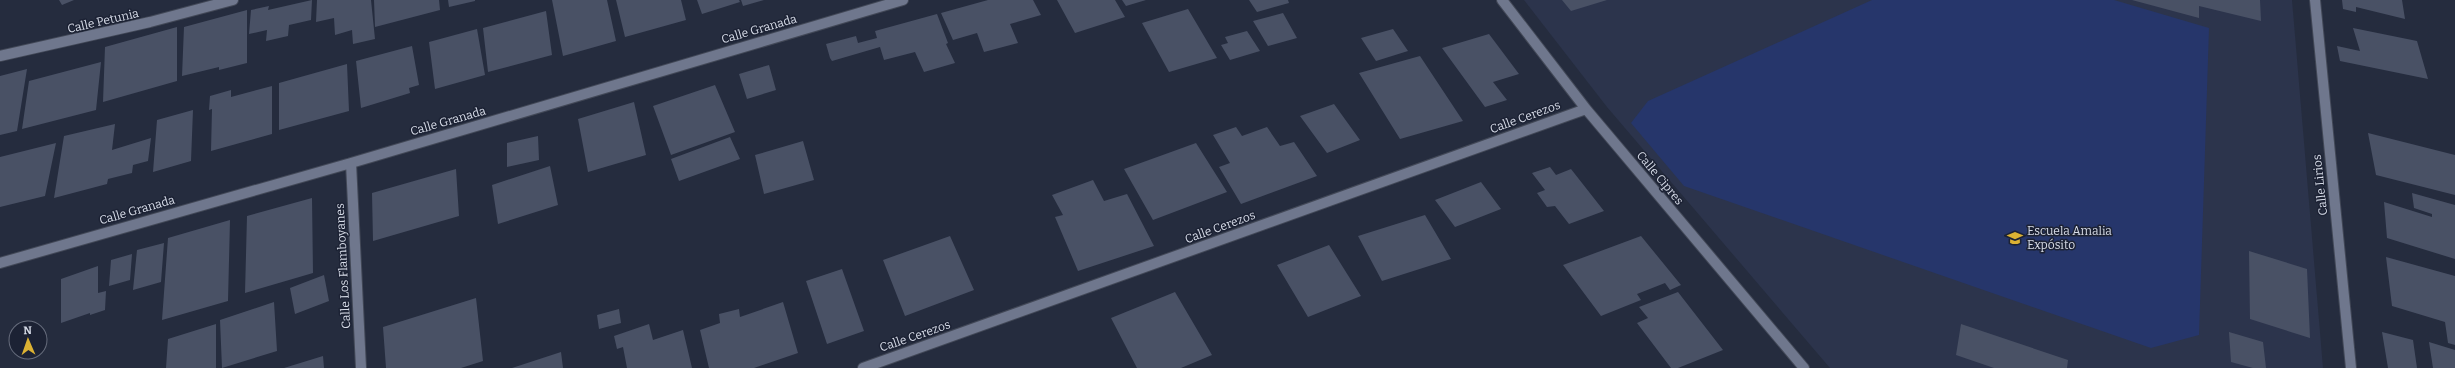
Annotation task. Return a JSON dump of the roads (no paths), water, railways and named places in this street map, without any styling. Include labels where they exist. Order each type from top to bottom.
[{"type":"street","name":"Calle Petunia","points":[[0,56],[150,22],[233,0]]},
{"type":"street","name":"Calle Granada","points":[[0,263],[351,163],[903,0]]},
{"type":"street","name":"Calle Cipres","points":[[1502,0],[1586,109],[1804,368]]},
{"type":"street","name":"Calle Lirios","points":[[2315,0],[2351,368]]},
{"type":"street","name":"Calle Cerezos","points":[[863,368],[1586,109]]},
{"type":"street","name":"Calle Los Flamboyanes","points":[[351,163],[361,368]]},
{"type":"place","name":"Escuela Amalia Expósito","points":[[2015,238]]}]
